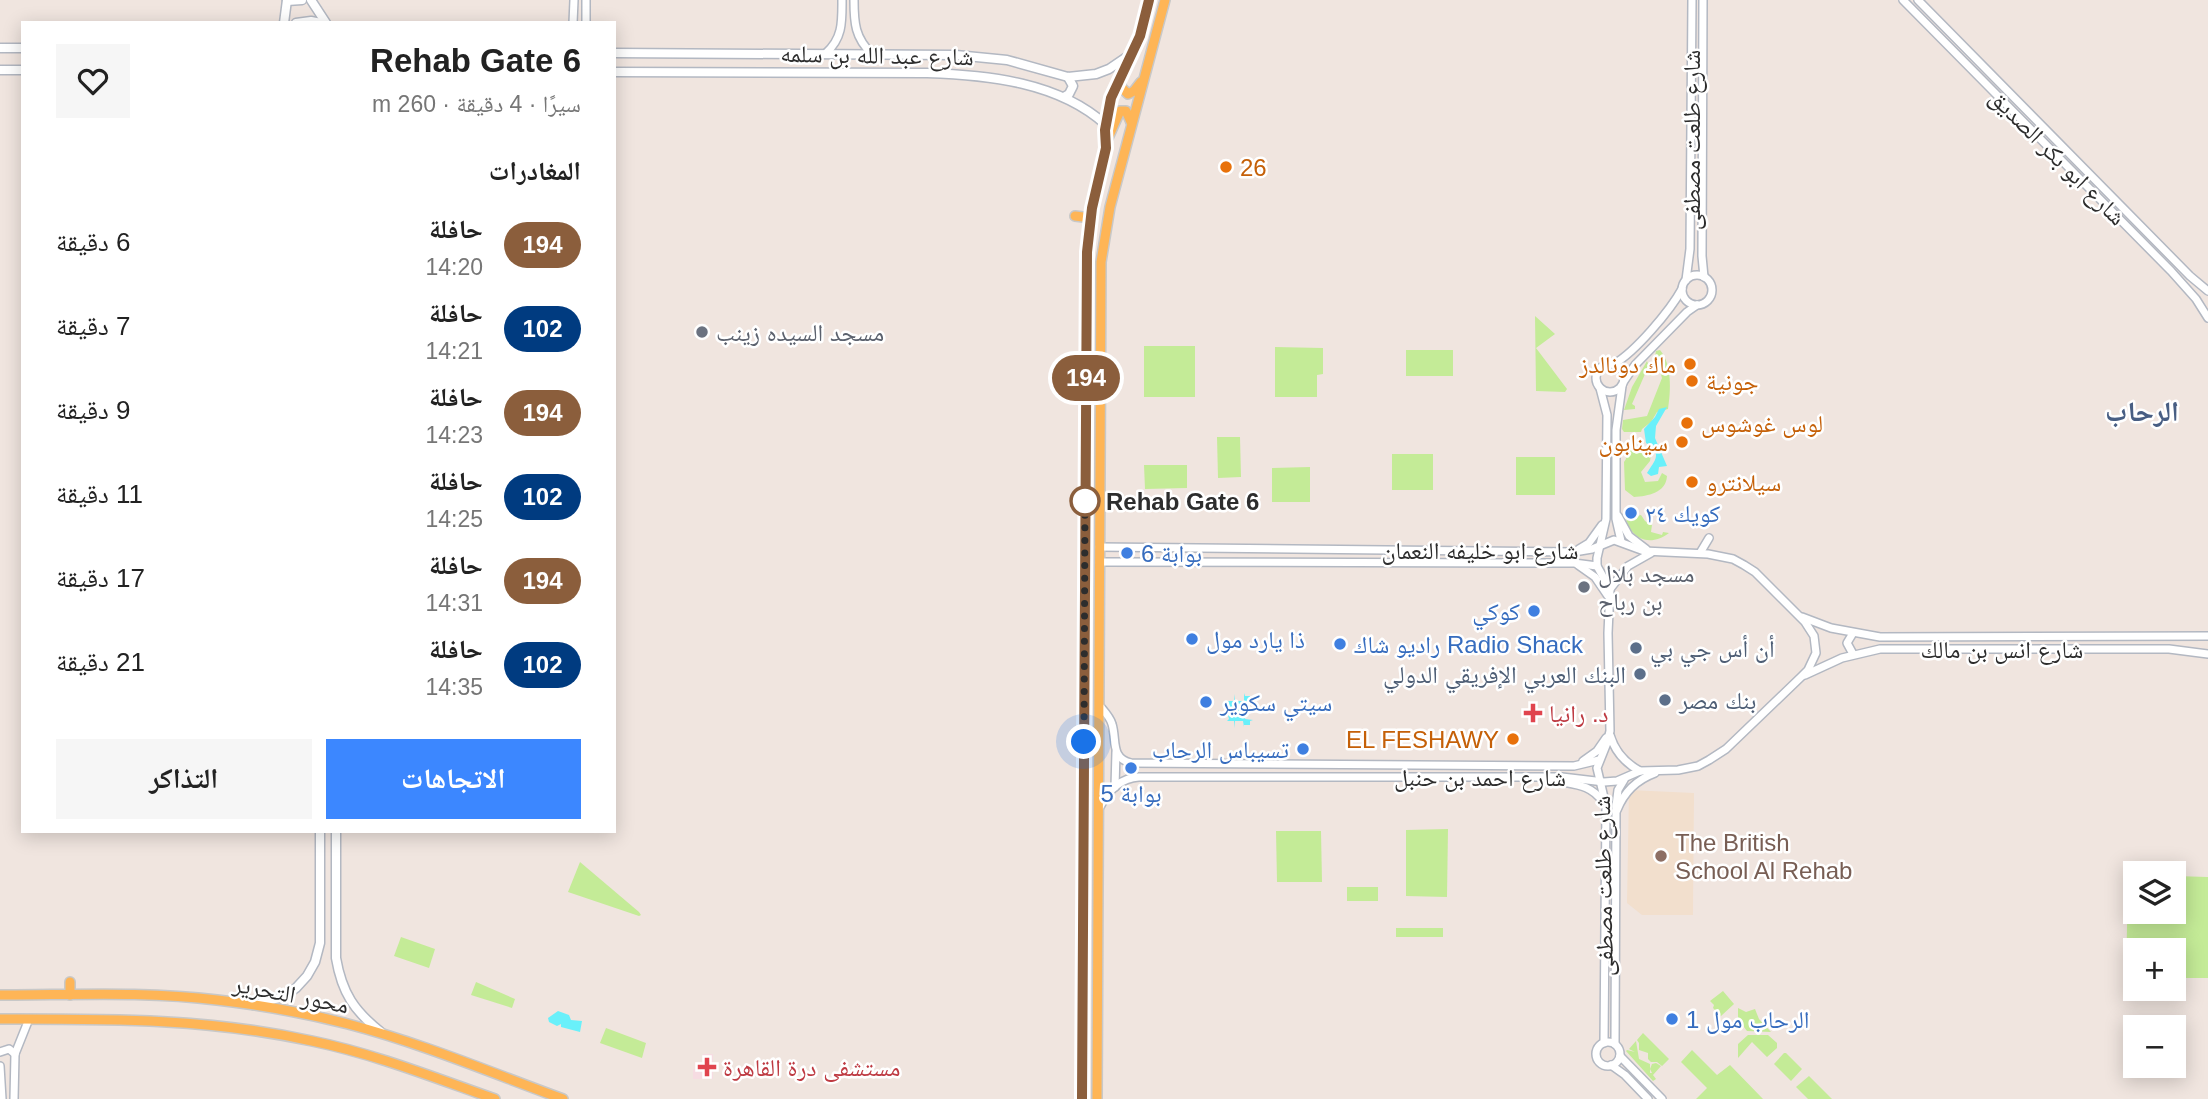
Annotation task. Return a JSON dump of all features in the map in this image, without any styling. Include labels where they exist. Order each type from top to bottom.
[{"type":"main road","points":[[284,21],[287,0],[302,0]]},
{"type":"main road","points":[[310,0],[325,21]]},
{"type":"main road","points":[[1107,141],[1106,125],[1111,98],[1140,36],[1149,0]]},
{"type":"main road","points":[[1097,1099],[1101,262],[1107,220],[1165,0]]},
{"type":"main road","points":[[0,48],[21,48]]},
{"type":"main road","points":[[616,53],[616,72]]},
{"type":"main road","name":"شارع عبد الله بن سلمه","points":[[616,53],[826,53],[982,57],[1031,66],[1068,77],[1096,74],[1109,69],[1131,54]]},
{"type":"main road","points":[[0,70],[21,70]]},
{"type":"main road","name":"شارع عبد الله بن سلمه","points":[[616,72],[951,73],[997,79],[1064,97],[1085,107],[1106,125]]},
{"type":"main road","points":[[1121,75],[1121,88],[1128,94],[1134,91],[1144,77]]},
{"type":"main road","points":[[1064,97],[1072,90],[1068,77]]},
{"type":"main road","points":[[1082,1099],[1086,276],[1091,218],[1107,141],[1119,111],[1129,113],[1132,123]]},
{"type":"main road","points":[[1092,151],[1104,154]]},
{"type":"main road","points":[[1075,216],[1091,218]]},
{"type":"main road","points":[[252,1005],[283,997],[307,976],[315,962],[320,943],[320,833]]},
{"type":"main road","points":[[336,833],[335,958],[339,976],[345,993],[355,1008],[385,1035]]},
{"type":"main road","points":[[70,982],[70,995]]},
{"type":"main road","name":"محور التحرير","points":[[0,995],[179,996],[317,1017],[385,1035],[563,1099]]},
{"type":"main road","name":"محور التحرير","points":[[0,1019],[178,1021],[247,1029],[345,1049],[495,1099]]},
{"type":"street","points":[[573,0],[573,21]]},
{"type":"street","points":[[586,0],[586,21]]},
{"type":"street","points":[[826,53],[840,34],[842,0]]},
{"type":"street","points":[[854,0],[857,35],[872,54]]},
{"type":"street","name":"شارع طلعت مصطفى","points":[[1686,280],[1690,249],[1692,0]]},
{"type":"street","name":"شارع طلعت مصطفى","points":[[1703,0],[1704,277]]},
{"type":"street","name":"شارع ابو بكر الصديق","points":[[1903,0],[2171,271],[2196,299],[2208,318]]},
{"type":"street","name":"شارع ابو بكر الصديق","points":[[1918,0],[2190,276],[2208,291]]},
{"type":"street","points":[[1931,29],[1939,21]]},
{"type":"street","points":[[1600,388],[1612,392],[1687,312],[1708,300],[1712,292],[1710,283],[1704,277],[1694,275],[1686,280],[1661,318],[1624,357],[1598,371],[1596,380],[1606,415],[1606,511],[1598,566],[1610,589],[1628,566],[1653,552]]},
{"type":"street","points":[[1682,289],[1685,298],[1697,305]]},
{"type":"street","points":[[1614,364],[1621,368],[1623,383],[1616,430],[1616,525],[1621,541],[1653,552],[1700,553],[1721,556],[1744,565],[1755,572],[1799,615],[1810,629],[1816,644],[1812,662],[1801,677],[1721,753],[1698,765],[1659,772],[1640,771]]},
{"type":"street","points":[[1574,552],[1596,536],[1606,511]]},
{"type":"street","points":[[1616,511],[1629,536],[1653,552]]},
{"type":"street","points":[[1700,553],[1709,538]]},
{"type":"street","name":"شارع ابو خليفه النعمان","points":[[1099,545],[1574,552],[1601,546],[1610,540],[1621,541]]},
{"type":"street","points":[[1146,547],[1146,562]]},
{"type":"street","points":[[1156,547],[1157,562]]},
{"type":"street","points":[[1363,549],[1363,562]]},
{"type":"street","points":[[1560,551],[1560,563]]},
{"type":"street","name":"شارع ابو خليفه النعمان","points":[[1099,563],[1574,563],[1598,566]]},
{"type":"street","points":[[1574,563],[1595,578],[1609,597]]},
{"type":"street","name":"شارع طلعت مصطفى","points":[[1610,589],[1610,731],[1613,744],[1621,757],[1640,771]]},
{"type":"street","name":"شارع انس بن مالك","points":[[1799,615],[1853,633],[1880,637],[2208,636]]},
{"type":"street","points":[[1853,633],[1847,643],[1853,654]]},
{"type":"street","points":[[2194,637],[2199,644],[2194,651]]},
{"type":"street","name":"شارع انس بن مالك","points":[[1801,677],[1853,654],[1880,649],[2169,649],[2208,654]]},
{"type":"street","points":[[1098,705],[1111,721],[1116,752],[1115,787]]},
{"type":"street","points":[[1574,766],[1597,751],[1610,731]]},
{"type":"street","name":"شارع طلعت مصطفى","points":[[1604,1043],[1606,806],[1597,772],[1610,731]]},
{"type":"street","points":[[1116,752],[1121,759],[1131,763],[1131,778]]},
{"type":"street","name":"شارع احمد بن حنبل","points":[[1131,763],[1574,766],[1599,760]]},
{"type":"street","points":[[1152,763],[1152,777]]},
{"type":"street","points":[[1353,763],[1357,769],[1353,777]]},
{"type":"street","points":[[1369,764],[1363,768],[1363,772],[1369,777]]},
{"type":"street","points":[[1561,765],[1564,772],[1562,777]]},
{"type":"street","name":"شارع احمد بن حنبل","points":[[1098,809],[1115,787],[1131,778],[1183,780],[1562,777],[1600,782],[1623,780],[1640,771]]},
{"type":"street","points":[[1616,814],[1623,797],[1635,784],[1659,772]]},
{"type":"street","points":[[1542,777],[1586,786],[1598,794],[1606,806]]},
{"type":"street","name":"شارع طلعت مصطفى","points":[[1615,1044],[1616,814],[1618,790],[1623,780]]},
{"type":"street","points":[[14,1099],[15,1054],[29,1019]]},
{"type":"street","points":[[1611,1065],[1617,1062],[1619,1049],[1615,1044],[1604,1043],[1598,1048],[1597,1055],[1601,1063],[1611,1065],[1625,1075],[1648,1099]]},
{"type":"street","points":[[0,1052],[9,1049],[15,1054]]},
{"type":"street","points":[[1620,1056],[1662,1099]]},
{"type":"street","points":[[0,1066],[2,1099]]},
{"type":"shaded area","points":[[1629,790],[1694,793],[1693,915],[1642,915],[1627,903]]},
{"type":"shaded area","name":"مستشفى درة القاهرة","points":[[703,1054],[713,1054],[713,1079],[693,1079],[693,1069],[699,1069],[703,1065]]},
{"type":"green space","points":[[1535,316],[1555,334],[1536,348],[1567,389],[1565,392],[1536,391]]},
{"type":"green space","points":[[1144,346],[1195,346],[1195,397],[1144,397]]},
{"type":"green space","points":[[1275,347],[1323,348],[1323,374],[1317,375],[1317,397],[1275,397]]},
{"type":"green space","points":[[1406,350],[1453,350],[1453,376],[1406,376]]},
{"type":"green space","points":[[1660,350],[1669,370],[1668,409],[1657,412],[1641,432],[1624,432],[1623,420],[1647,416],[1662,378],[1655,356],[1656,351]]},
{"type":"green space","points":[[1647,361],[1652,374],[1645,374],[1632,404],[1635,409],[1624,410],[1632,387]]},
{"type":"green space","points":[[1217,437],[1240,437],[1241,477],[1218,478]]},
{"type":"green space","points":[[1624,444],[1633,451],[1651,455],[1650,461],[1641,472],[1645,482],[1658,481],[1662,473],[1667,476],[1660,490],[1634,497],[1625,490]]},
{"type":"green space","points":[[1392,454],[1433,454],[1433,490],[1392,490]]},
{"type":"green space","points":[[1516,457],[1555,457],[1555,495],[1516,495]]},
{"type":"green space","points":[[1144,465],[1187,465],[1187,488],[1145,489]]},
{"type":"green space","points":[[1310,467],[1310,502],[1272,502],[1272,468]]},
{"type":"green space","points":[[1628,509],[1632,517],[1641,515],[1652,525],[1651,532],[1662,535],[1663,532],[1669,533],[1654,540],[1640,538],[1634,534],[1627,521],[1625,512]]},
{"type":"green space","points":[[1448,829],[1447,897],[1406,896],[1406,830]]},
{"type":"green space","points":[[1276,831],[1321,831],[1322,882],[1277,882]]},
{"type":"green space","points":[[580,862],[639,912],[641,915],[568,892]]},
{"type":"green space","points":[[2186,876],[2208,877],[2208,978],[2186,978],[2186,938],[2127,938],[2127,924],[2186,924]]},
{"type":"green space","points":[[1347,887],[1378,887],[1378,901],[1347,901]]},
{"type":"green space","points":[[1396,928],[1443,928],[1443,937],[1396,937]]},
{"type":"green space","points":[[401,937],[435,949],[429,968],[394,956]]},
{"type":"green space","points":[[476,982],[515,999],[512,1008],[471,995]]},
{"type":"green space","points":[[1723,991],[1734,1004],[1721,1016],[1710,1001]]},
{"type":"green space","points":[[1738,1008],[1746,1012],[1755,1009],[1759,1019],[1771,1032],[1747,1031],[1738,1019]]},
{"type":"green space","points":[[606,1028],[646,1043],[642,1058],[600,1043]]},
{"type":"green space","points":[[1643,1033],[1669,1059],[1662,1066],[1651,1062],[1648,1053],[1639,1050],[1637,1040]]},
{"type":"green space","points":[[1748,1035],[1768,1035],[1777,1043],[1777,1048],[1767,1057],[1752,1042],[1738,1058],[1738,1044]]},
{"type":"green space","points":[[1636,1041],[1639,1059],[1650,1064],[1650,1069],[1652,1064],[1661,1066],[1653,1075],[1656,1079],[1653,1081],[1626,1051],[1635,1052],[1629,1049]]},
{"type":"green space","points":[[1692,1050],[1717,1075],[1730,1065],[1763,1099],[1696,1099],[1707,1088],[1681,1062]]},
{"type":"green space","points":[[1784,1053],[1802,1069],[1791,1081],[1774,1064]]},
{"type":"green space","points":[[1809,1076],[1832,1099],[1808,1099],[1796,1087]]},
{"type":"water","points":[[1667,407],[1656,426],[1655,438],[1667,466],[1659,467],[1658,474],[1651,476],[1647,473],[1656,454],[1646,443],[1644,429],[1659,409]]},
{"type":"water","points":[[1244,693],[1245,696],[1250,696],[1250,702],[1253,702],[1246,703],[1246,711],[1253,712],[1246,712],[1245,719],[1253,720],[1250,725],[1244,727],[1243,721],[1235,721],[1234,728],[1234,721],[1227,721],[1227,701],[1234,701],[1235,694],[1235,701],[1244,701]]},
{"type":"water","points":[[558,1011],[569,1015],[571,1020],[582,1021],[580,1032],[549,1022],[548,1018]]},
{"type":"bus line","name":"194","points":[[1082,1099],[1087,252],[1092,208],[1106,148],[1108,109],[1140,36],[1149,0]]},
{"type":"place","name":"26","points":[[1226,167]]},
{"type":"place","name":"مسجد السيده زينب","points":[[702,332]]},
{"type":"place","name":"ماك دونالدز","points":[[1690,364]]},
{"type":"place","name":"جونية","points":[[1692,381]]},
{"type":"place","name":"لوس غوشوس","points":[[1687,423]]},
{"type":"place","name":"سينابون","points":[[1682,442]]},
{"type":"place","name":"سيلانترو","points":[[1692,482]]},
{"type":"place","name":"Rehab Gate 6","points":[[1085,501]]},
{"type":"place","name":"كويك ٢٤","points":[[1631,513]]},
{"type":"place","name":"بوابة 6","points":[[1127,553]]},
{"type":"place","name":"مسجد بلال بن رباح","points":[[1584,587]]},
{"type":"place","name":"كوكي","points":[[1534,611]]},
{"type":"place","name":"ذا يارد مول","points":[[1192,639]]},
{"type":"place","name":"راديو شاك Radio Shack","points":[[1340,644]]},
{"type":"place","name":"أن أس جي بي","points":[[1636,648]]},
{"type":"place","name":"البنك العربي الإفريقي الدولي","points":[[1640,674]]},
{"type":"place","name":"بنك مصر","points":[[1665,700]]},
{"type":"place","name":"سيتي سكوير","points":[[1206,702]]},
{"type":"place","name":"د. رانيا","points":[[1533,713]]},
{"type":"place","name":"EL FESHAWY","points":[[1513,739]]},
{"type":"place","name":"تسيباس الرحاب","points":[[1303,749]]},
{"type":"place","name":"بوابة 5","points":[[1131,768]]},
{"type":"place","name":"The British School Al Rehab","points":[[1661,856]]},
{"type":"place","name":"الرحاب مول 1","points":[[1672,1019]]},
{"type":"place","name":"مستشفى درة القاهرة","points":[[707,1067]]},
{"type":"district","name":"الرحاب","points":[[2142,411]]},
{"type":"route","points":[[1084,742],[1085,501]]}]
